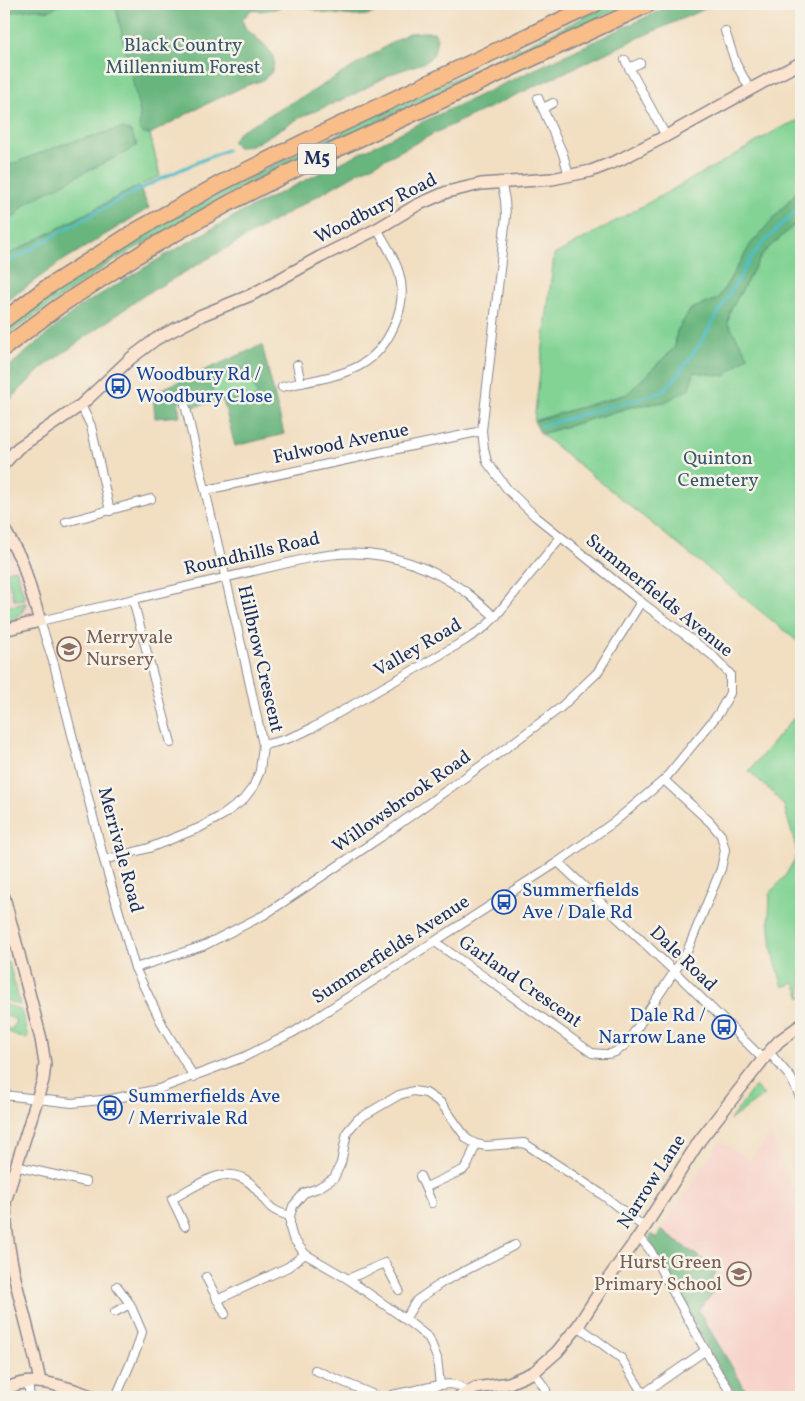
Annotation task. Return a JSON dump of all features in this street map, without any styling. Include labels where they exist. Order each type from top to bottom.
[{"type":"highway","name":"M5","points":[[4,320],[46,288],[137,230],[221,183],[595,4]]},
{"type":"highway","name":"M5","points":[[4,348],[58,307],[138,255],[231,202],[324,155],[649,4]]},
{"type":"street","points":[[725,31],[736,64],[750,89]]},
{"type":"street","points":[[625,60],[666,136]]},
{"type":"street","points":[[629,68],[640,63]]},
{"type":"street","name":"Woodbury Road","points":[[4,464],[18,448],[80,405],[130,358],[156,339],[202,315],[251,295],[320,257],[378,229],[417,205],[435,196],[480,184],[552,179],[598,168],[666,136],[801,63]]},
{"type":"street","points":[[538,98],[563,154],[569,176]]},
{"type":"street","points":[[543,108],[553,103]]},
{"type":"street","name":"Summerfields Avenue","points":[[4,1095],[72,1103],[112,1099],[159,1089],[244,1057],[294,1032],[558,862],[614,822],[664,780],[719,713],[730,693],[730,674],[712,655],[560,538],[508,490],[487,462],[482,431],[506,216],[501,182]]},
{"type":"street","points":[[282,387],[343,373],[360,366],[383,345],[398,316],[401,282],[396,266],[378,229]]},
{"type":"street","points":[[297,365],[301,383]]},
{"type":"street","name":"Hillbrow Crescent","points":[[104,860],[150,848],[199,828],[243,800],[253,787],[260,771],[263,745],[185,404]]},
{"type":"street","points":[[80,405],[91,426],[110,511]]},
{"type":"street","name":"Fulwood Avenue","points":[[206,490],[482,431]]},
{"type":"street","points":[[66,522],[151,499]]},
{"type":"street","points":[[4,529],[22,561],[40,621]]},
{"type":"street","name":"Valley Road","points":[[263,745],[276,743],[314,728],[464,642],[485,627],[495,617],[560,538]]},
{"type":"street","name":"Roundhills Road","points":[[4,630],[324,555],[355,553],[374,554],[415,565],[450,582],[467,593],[495,617]]},
{"type":"street","points":[[133,600],[171,743]]},
{"type":"street","name":"Willowsbrook Road","points":[[135,968],[203,946],[264,915],[382,837],[506,748],[560,708],[597,673],[641,602]]},
{"type":"street","name":"Merrivale Road","points":[[40,621],[54,664],[104,860],[135,968],[164,1028],[194,1077]]},
{"type":"street","name":"Garland Crescent","points":[[435,942],[592,1053],[607,1055],[616,1053],[626,1043],[690,946],[722,869],[725,850],[721,835],[710,822],[664,780]]},
{"type":"street","name":"Dale Road","points":[[558,862],[791,1078],[801,1099]]},
{"type":"street","points":[[4,897],[7,927],[42,1044],[45,1064],[43,1080],[5,1202],[4,1221],[40,1382]]},
{"type":"street","name":"Narrow Lane","points":[[463,1395],[476,1388],[509,1383],[534,1372],[557,1352],[578,1326],[608,1279],[642,1232],[700,1140],[766,1055],[780,1041],[801,1025]]},
{"type":"street","points":[[440,1385],[437,1358],[429,1338],[405,1318],[348,1279],[305,1254],[293,1238],[290,1228],[290,1216],[293,1206],[304,1193],[318,1188],[334,1178],[341,1162],[345,1138],[351,1126],[358,1119],[398,1095],[413,1091],[420,1091],[441,1103],[467,1139],[476,1144],[486,1146],[524,1143],[600,1193],[642,1232],[718,1373],[734,1397]]},
{"type":"street","points":[[426,1187],[463,1170],[468,1164],[476,1144]]},
{"type":"street","points":[[15,1166],[86,1182]]},
{"type":"street","points":[[185,1226],[172,1198],[218,1175],[228,1174],[245,1179],[254,1187],[269,1208],[290,1216]]},
{"type":"street","points":[[420,1176],[432,1203]]},
{"type":"street","points":[[405,1318],[417,1300],[443,1282],[515,1245]]},
{"type":"street","points":[[217,1300],[288,1267],[305,1254]]},
{"type":"street","points":[[348,1279],[385,1263],[399,1290]]},
{"type":"street","points":[[206,1277],[225,1314]]},
{"type":"street","points":[[116,1397],[138,1348],[142,1332],[130,1304],[117,1286]]},
{"type":"street","points":[[114,1312],[130,1304]]},
{"type":"street","points":[[578,1326],[622,1358],[644,1396],[706,1350]]},
{"type":"street","points":[[315,1370],[379,1397]]},
{"type":"street","points":[[534,1372],[546,1390],[546,1397]]},
{"type":"street","points":[[4,1390],[20,1384],[40,1382],[94,1397]]},
{"type":"street","points":[[28,1383],[30,1397]]},
{"type":"street","points":[[389,1397],[452,1384],[460,1386],[463,1395]]},
{"type":"shaded area","points":[[4,529],[40,621],[4,630]]},
{"type":"shaded area","name":"Hurst Green Primary School","points":[[771,1135],[792,1188],[801,1186],[801,1397],[750,1397],[656,1238],[720,1141],[750,1160]]},
{"type":"green space","points":[[4,4],[119,4],[160,176],[4,257]]},
{"type":"green space","name":"Black Country Millennium Forest","points":[[4,4],[60,4],[51,10],[31,9],[4,16]]},
{"type":"green space","name":"Black Country Millennium Forest","points":[[115,4],[288,4],[275,9],[251,10],[242,20],[246,29],[265,45],[273,55],[274,63],[271,73],[261,81],[247,85],[198,108],[150,134],[143,134],[139,128],[140,113]]},
{"type":"green space","points":[[288,4],[391,4],[369,15],[355,16],[325,13]]},
{"type":"green space","points":[[613,4],[627,4],[280,167],[221,198],[108,264],[4,337],[4,330],[48,297],[140,238],[188,211],[334,136]]},
{"type":"green space","points":[[674,4],[716,4],[636,39],[439,131],[354,175],[143,296],[42,368],[4,406],[4,371],[78,308],[164,256],[240,213],[418,124]]},
{"type":"green space","name":"Black Country Millennium Forest","points":[[434,32],[437,38],[434,54],[426,62],[391,74],[353,95],[301,117],[255,144],[238,148],[232,142],[240,131],[308,94],[408,33]]},
{"type":"green space","points":[[801,119],[801,187],[751,244],[718,299],[691,309],[677,331],[675,347],[627,394],[534,421],[554,255],[780,128]]},
{"type":"green space","name":"Black Country Millennium Forest","points":[[123,128],[131,132],[137,145],[25,204],[15,217],[4,218],[4,167],[64,144]]},
{"type":"green space","points":[[139,186],[149,208],[59,263],[4,303],[4,257]]},
{"type":"green space","points":[[801,187],[801,219],[763,253],[730,311],[728,323],[748,356],[725,376],[694,372],[689,389],[665,402],[634,406],[541,434],[534,421],[627,394],[675,347],[677,331],[691,309],[718,299],[751,244]]},
{"type":"green space","name":"Quinton Cemetery","points":[[801,219],[801,644],[541,434],[634,406],[665,402],[694,372],[707,373],[728,323],[730,311],[763,253]]},
{"type":"green space","points":[[262,345],[284,434],[235,446],[223,400],[258,398],[248,367],[216,378],[209,403],[193,407],[184,399],[178,403],[180,416],[155,418],[153,393]]},
{"type":"green space","points":[[248,367],[259,398],[223,400],[209,403],[216,378]]},
{"type":"green space","points":[[16,569],[25,599],[14,600],[6,571]]},
{"type":"green space","points":[[26,603],[23,611],[18,616],[4,623],[4,607]]},
{"type":"green space","points":[[801,709],[801,998],[795,983],[783,987],[772,950],[769,917],[770,893],[785,876],[798,854],[784,806],[749,771]]},
{"type":"green space","points":[[4,963],[9,963],[20,1005],[4,1000]]},
{"type":"green space","points":[[4,1004],[21,1010],[28,1038],[26,1039],[4,1030],[4,1027],[12,1030],[16,1020],[4,1015]]},
{"type":"green space","points":[[755,1086],[764,1095],[730,1120]]},
{"type":"green space","points":[[661,1230],[717,1270],[712,1278],[716,1281],[715,1291],[698,1310],[750,1397],[739,1397],[723,1375],[649,1240],[651,1234],[656,1238]]},
{"type":"waterway","points":[[4,265],[141,189],[227,150]]},
{"type":"waterway","points":[[541,426],[662,392],[678,375],[703,339],[749,261],[761,245],[801,206]]},
{"type":"place","name":"Woodbury Rd / Woodbury Close","points":[[118,386]]},
{"type":"place","name":"Merryvale Nursery","points":[[69,649]]},
{"type":"place","name":"Summerfields Ave / Dale Rd","points":[[504,902]]},
{"type":"place","name":"Dale Rd / Narrow Lane","points":[[724,1027]]},
{"type":"place","name":"Summerfields Ave / Merrivale Rd","points":[[110,1108]]},
{"type":"place","name":"Hurst Green Primary School","points":[[739,1274]]}]
